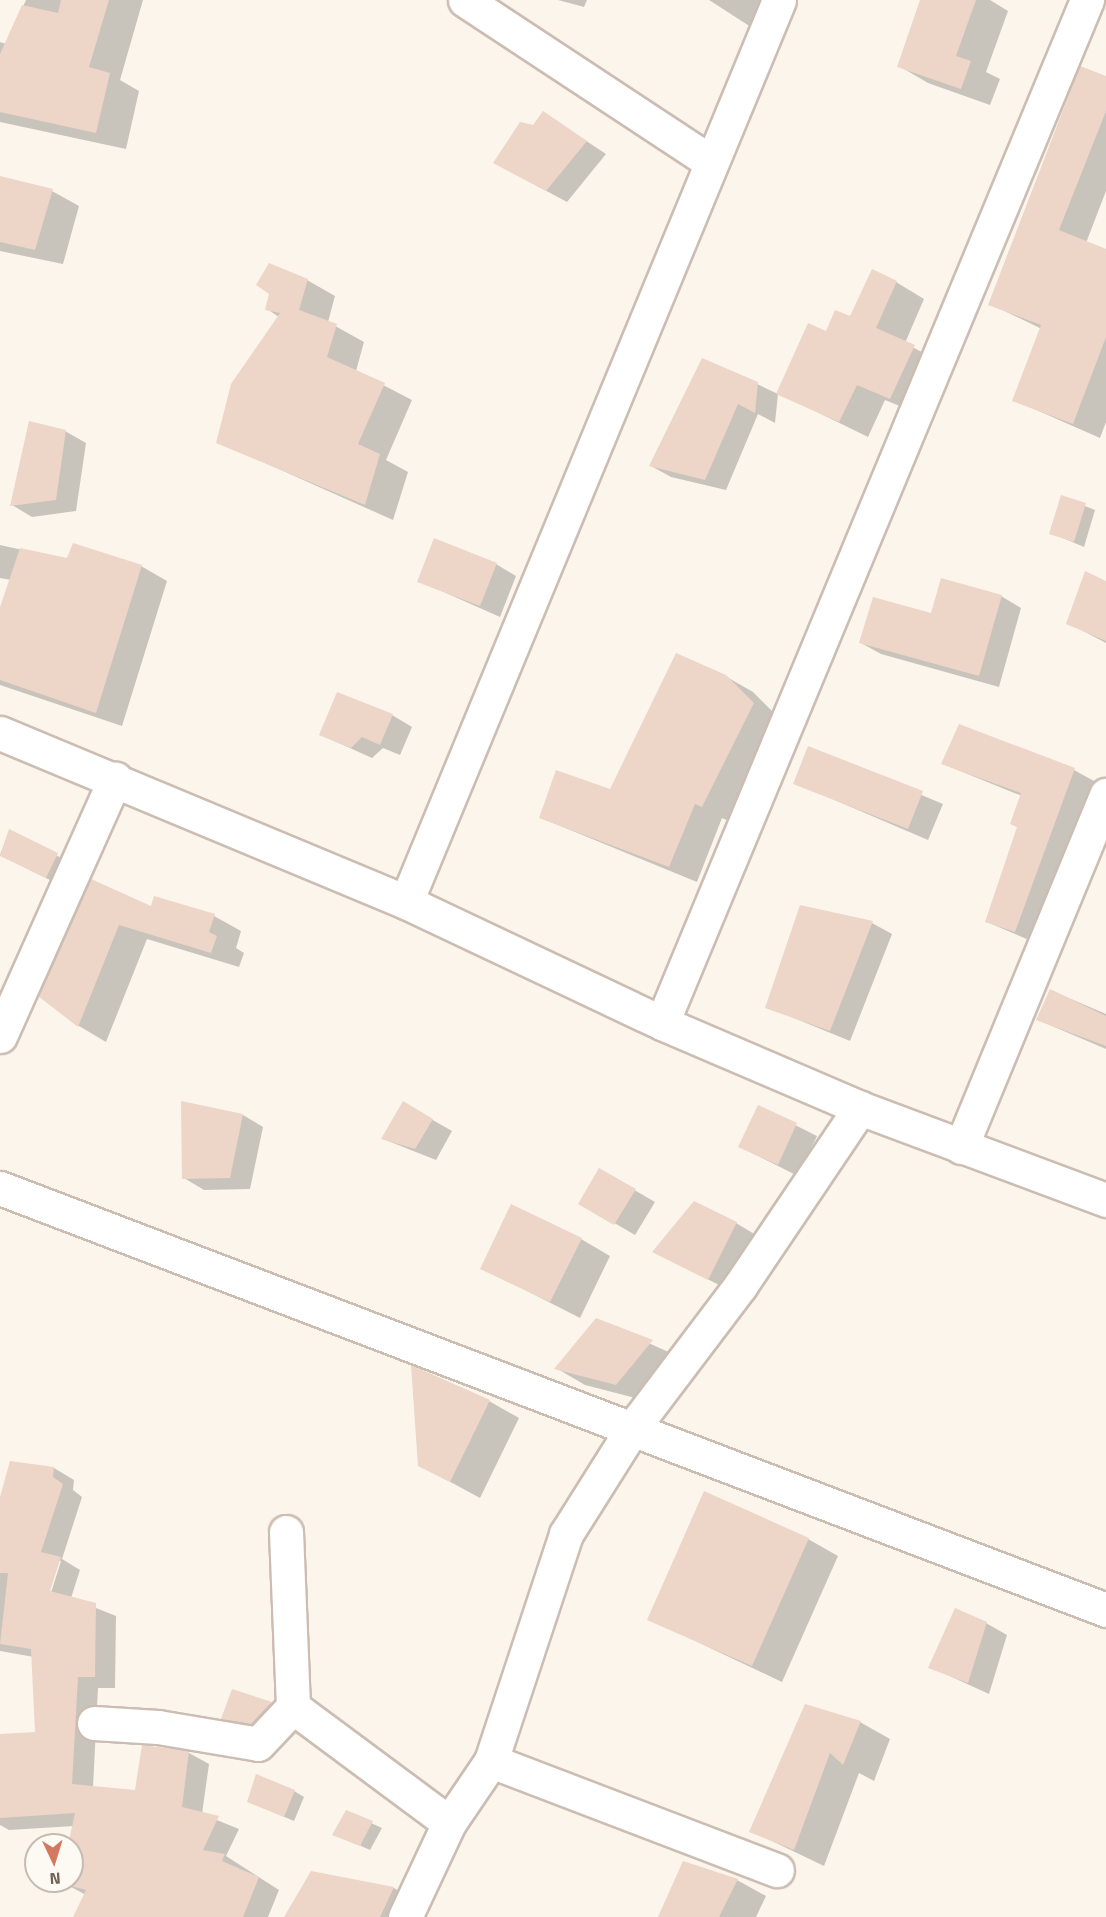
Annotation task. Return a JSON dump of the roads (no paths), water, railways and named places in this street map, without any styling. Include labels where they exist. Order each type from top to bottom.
[{"type":"street","points":[[465,0],[709,161]]},
{"type":"street","points":[[406,902],[709,161],[779,0]]},
{"type":"street","points":[[662,1023],[1087,0]]},
{"type":"street","points":[[0,733],[115,778],[406,902],[662,1023],[860,1108],[1106,1200]]},
{"type":"street","points":[[0,1036],[115,778]]},
{"type":"street","points":[[961,1147],[1106,795]]},
{"type":"street","points":[[405,1917],[449,1823],[491,1761],[566,1534],[632,1429],[740,1286],[860,1108]]},
{"type":"street","points":[[0,1188],[1106,1610]]},
{"type":"street","points":[[94,1723],[158,1727],[258,1744],[293,1707],[286,1532]]},
{"type":"street","points":[[293,1707],[449,1823]]},
{"type":"street","points":[[491,1761],[777,1870]]}]
